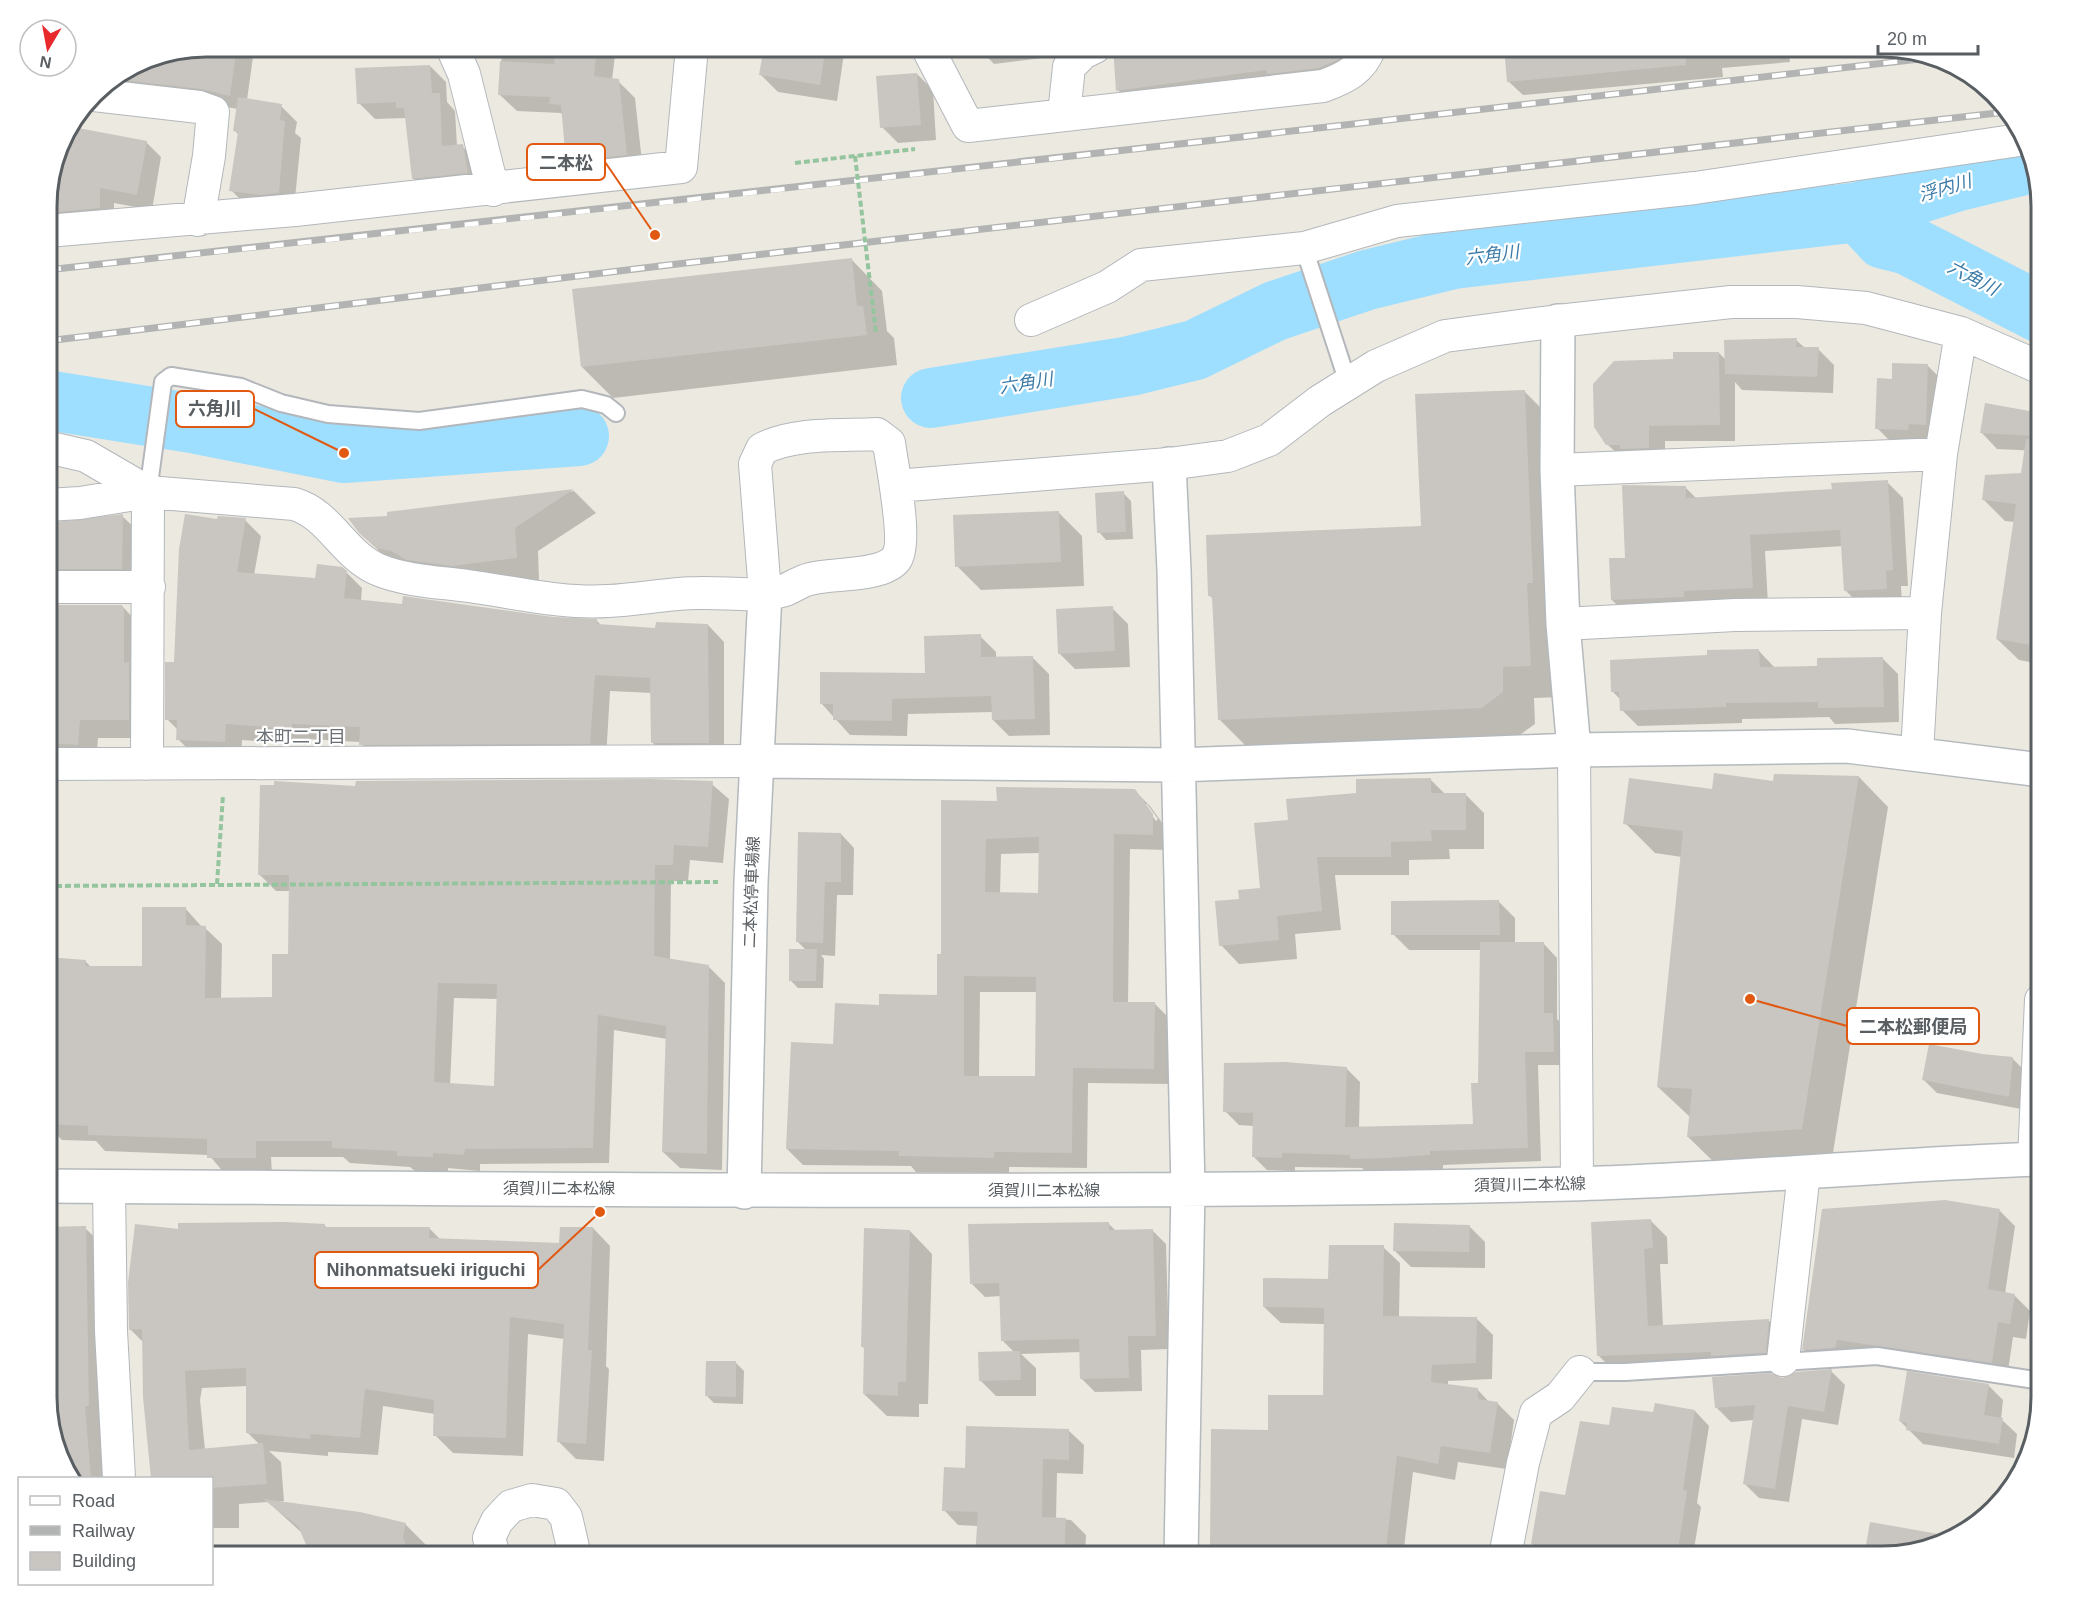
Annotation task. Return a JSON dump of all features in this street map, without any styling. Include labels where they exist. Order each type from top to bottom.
[{"type":"street","points":[[457,57],[464,74],[493,190]]},
{"type":"street","points":[[57,230],[198,220],[493,190],[681,167],[691,57]]},
{"type":"street","points":[[933,57],[968,126],[1323,86],[1348,77],[1366,57]]},
{"type":"street","points":[[1064,114],[1069,67],[1080,57]]},
{"type":"street","points":[[106,96],[199,107],[213,112],[209,156],[198,220]]},
{"type":"street","points":[[1031,320],[1107,287],[1141,265],[1307,256],[1397,221],[1695,188],[2016,140]]},
{"type":"street","points":[[896,486],[1169,464],[1228,456],[1251,449],[1269,440],[1320,401],[1344,370],[1401,354],[1445,336],[1731,302],[1797,302],[1866,308],[1961,333],[2031,363]]},
{"type":"street","points":[[1558,321],[1557,470],[1563,624],[1574,750],[1577,1184]]},
{"type":"street","points":[[1917,753],[1924,613],[1941,454],[1961,333]]},
{"type":"street","points":[[57,504],[148,492],[306,507],[318,516],[358,558],[379,570],[413,578],[514,594],[606,602],[696,593],[765,593],[785,590],[808,579],[889,567],[898,557],[901,546],[896,486],[889,443],[877,434],[792,440],[774,443],[762,449],[755,464],[765,593]]},
{"type":"street","points":[[57,449],[86,456],[148,492]]},
{"type":"street","points":[[1557,470],[1941,454]]},
{"type":"street","points":[[1169,464],[1174,570],[1188,1189],[1181,1546]]},
{"type":"street","points":[[147,764],[148,492]]},
{"type":"street","points":[[57,587],[149,587]]},
{"type":"street","name":"二本松停車場線","points":[[744,1192],[751,882],[765,593]]},
{"type":"street","points":[[1563,624],[1735,615],[1924,613]]},
{"type":"street","points":[[57,764],[757,761],[1177,765],[1574,750],[1847,746],[2031,769]]},
{"type":"street","name":"須賀川二本松線","points":[[57,1186],[638,1189],[744,1192],[1577,1184],[2031,1160]]},
{"type":"street","points":[[1783,1360],[1804,1172]]},
{"type":"street","points":[[109,1186],[111,1331],[118,1477]]},
{"type":"street","points":[[1507,1546],[1523,1463],[1536,1413],[1560,1397],[1580,1372]]},
{"type":"street","points":[[491,1546],[489,1538],[496,1521],[511,1506],[532,1500],[556,1504],[566,1517],[573,1546]]},
{"type":"lane","points":[[1307,256],[1344,370]]},
{"type":"lane","points":[[148,492],[163,382],[171,376],[241,387],[281,403],[327,414],[418,421],[582,399],[606,405],[616,413]]},
{"type":"lane","points":[[1580,1372],[1625,1372],[1783,1360],[1877,1356],[2031,1380]]},
{"type":"path","points":[[795,163],[915,149]]},
{"type":"path","points":[[855,156],[876,333]]},
{"type":"path","points":[[217,884],[225,765]]},
{"type":"path","points":[[57,886],[751,882]]},
{"type":"building","points":[[235,57],[230,96],[201,89],[126,81],[149,68],[167,62],[186,58]]},
{"type":"building","points":[[555,57],[596,57],[594,76],[619,79],[627,155],[566,162],[561,105],[549,104],[550,97],[498,95],[500,61],[554,64]]},
{"type":"building","points":[[762,57],[824,57],[820,85],[759,75]]},
{"type":"building","points":[[1114,57],[1342,57],[1319,68],[1267,74],[1266,70],[1116,91]]},
{"type":"building","points":[[1505,57],[1686,57],[1686,65],[1507,82]]},
{"type":"building","points":[[430,65],[432,93],[440,93],[442,146],[463,144],[468,173],[412,179],[404,108],[396,108],[396,102],[357,104],[355,68]]},
{"type":"building","points":[[917,73],[921,125],[880,128],[876,76]]},
{"type":"building","points":[[238,97],[282,104],[280,120],[285,121],[279,193],[260,195],[229,191],[238,132],[233,131]]},
{"type":"building","points":[[79,128],[147,141],[137,195],[100,188],[100,208],[57,212],[58,186],[62,167],[72,140],[76,137]]},
{"type":"building","points":[[852,258],[857,306],[863,306],[867,335],[581,367],[572,289]]},
{"type":"building","points":[[1797,338],[1796,347],[1819,347],[1817,377],[1725,374],[1724,340]]},
{"type":"building","points":[[1673,352],[1719,352],[1720,425],[1649,426],[1649,448],[1620,449],[1620,445],[1606,445],[1594,427],[1593,384],[1614,361],[1673,359]]},
{"type":"building","points":[[1892,363],[1928,364],[1926,425],[1909,424],[1908,430],[1875,429],[1877,378],[1892,379]]},
{"type":"building","points":[[1525,390],[1533,583],[1527,583],[1531,666],[1503,667],[1503,692],[1482,708],[1218,720],[1212,596],[1208,596],[1206,535],[1421,526],[1415,394]]},
{"type":"building","points":[[1985,403],[2031,411],[2031,436],[1980,433]]},
{"type":"building","points":[[2026,439],[2031,439],[2031,645],[1996,639],[2016,504],[1982,500],[1985,475],[2021,473]]},
{"type":"building","points":[[1888,480],[1893,570],[1886,571],[1887,589],[1844,591],[1840,530],[1750,535],[1753,588],[1684,591],[1684,597],[1611,600],[1609,558],[1625,558],[1622,485],[1686,486],[1686,498],[1832,489],[1831,483]]},
{"type":"building","points":[[574,489],[515,528],[517,558],[452,566],[407,560],[391,551],[376,548],[359,533],[348,518],[387,516],[387,512]]},
{"type":"building","points":[[1124,491],[1126,532],[1097,533],[1095,493]]},
{"type":"building","points":[[1059,511],[1061,562],[955,567],[953,515]]},
{"type":"building","points":[[123,514],[122,569],[57,569],[57,522]]},
{"type":"building","points":[[185,514],[217,519],[218,516],[246,518],[237,572],[315,578],[317,564],[342,567],[347,571],[344,598],[402,604],[403,596],[553,617],[597,619],[597,624],[655,628],[656,622],[708,624],[709,743],[651,743],[650,678],[595,675],[590,744],[359,745],[360,727],[292,724],[292,729],[226,724],[225,742],[176,740],[177,720],[165,720],[165,662],[174,662],[179,549]]},
{"type":"building","points":[[57,605],[122,605],[124,610],[124,663],[129,662],[129,720],[80,720],[78,745],[57,744]]},
{"type":"building","points":[[1113,606],[1115,651],[1058,654],[1056,609]]},
{"type":"building","points":[[981,634],[981,657],[1033,656],[1035,719],[992,720],[991,696],[892,699],[892,721],[833,720],[833,704],[820,704],[820,672],[925,673],[924,636]]},
{"type":"building","points":[[1759,649],[1760,667],[1817,666],[1817,658],[1883,657],[1884,707],[1818,708],[1818,702],[1726,703],[1726,707],[1620,711],[1619,692],[1611,692],[1610,660],[1707,655],[1707,650]]},
{"type":"building","points":[[1714,773],[1773,781],[1774,774],[1859,776],[1802,1129],[1687,1137],[1692,1089],[1657,1087],[1683,831],[1623,824],[1629,778],[1712,789]]},
{"type":"building","points":[[1431,778],[1431,793],[1466,793],[1466,830],[1431,830],[1432,841],[1391,842],[1391,857],[1317,857],[1322,911],[1277,916],[1279,940],[1219,946],[1215,901],[1239,899],[1238,890],[1260,888],[1254,823],[1288,820],[1286,799],[1356,793],[1356,779]]},
{"type":"building","points":[[651,779],[713,781],[708,847],[674,845],[673,865],[655,865],[654,956],[709,965],[707,1154],[662,1152],[666,1026],[598,1015],[593,1148],[465,1149],[464,1155],[433,1153],[433,1157],[397,1156],[397,1151],[332,1148],[332,1141],[256,1141],[256,1158],[207,1158],[207,1139],[88,1135],[88,1126],[57,1124],[57,958],[86,960],[85,966],[142,966],[142,907],[186,907],[186,925],[206,926],[205,998],[272,997],[272,954],[288,954],[289,875],[258,875],[260,785],[274,785],[274,781],[355,786],[356,781]],"holes":[[[438,983],[497,984],[494,1086],[434,1082]]]},
{"type":"building","points":[[996,787],[1135,789],[1153,814],[1153,835],[1114,834],[1113,1002],[1155,1002],[1154,1069],[1073,1068],[1072,1153],[994,1152],[994,1158],[899,1156],[899,1151],[786,1149],[791,1042],[833,1044],[835,1003],[879,1005],[879,994],[937,995],[937,954],[941,954],[941,800],[997,801]],"holes":[[[1039,837],[1038,893],[985,892],[986,839]],[[964,976],[1036,977],[1035,1076],[964,1076]]]},
{"type":"building","points":[[798,832],[841,833],[841,882],[825,882],[823,943],[796,942]]},
{"type":"building","points":[[1499,900],[1500,935],[1391,935],[1391,901]]},
{"type":"building","points":[[1480,942],[1544,942],[1544,1013],[1553,1013],[1554,1052],[1525,1052],[1528,1148],[1430,1151],[1430,1155],[1386,1158],[1350,1159],[1350,1155],[1282,1153],[1282,1158],[1252,1157],[1253,1113],[1223,1112],[1224,1063],[1285,1062],[1347,1067],[1345,1127],[1473,1124],[1471,1083],[1478,1083]]},
{"type":"building","points":[[789,949],[817,949],[816,981],[789,981]]},
{"type":"building","points":[[1929,1044],[2013,1057],[2009,1097],[1922,1080]]},
{"type":"building","points":[[1945,1200],[2000,1209],[1988,1289],[2015,1294],[2010,1324],[1998,1322],[1992,1363],[1837,1340],[1835,1348],[1802,1350],[1822,1209]]},
{"type":"building","points":[[1651,1219],[1653,1248],[1644,1249],[1648,1326],[1769,1319],[1766,1353],[1711,1356],[1711,1352],[1597,1356],[1591,1222]]},
{"type":"building","points":[[285,1222],[325,1224],[325,1227],[430,1227],[429,1238],[559,1243],[560,1227],[593,1227],[588,1350],[592,1350],[586,1444],[557,1442],[564,1324],[510,1317],[506,1438],[433,1436],[434,1400],[365,1389],[360,1438],[311,1434],[310,1439],[246,1433],[246,1368],[185,1371],[189,1450],[263,1443],[267,1484],[213,1488],[213,1477],[151,1477],[143,1397],[142,1329],[129,1330],[128,1283],[135,1224],[178,1229],[178,1223]]},
{"type":"building","points":[[1109,1222],[1109,1230],[1153,1229],[1156,1336],[1128,1336],[1129,1378],[1080,1379],[1079,1339],[1001,1341],[999,1283],[970,1284],[968,1224]]},
{"type":"building","points":[[1394,1223],[1470,1225],[1469,1252],[1393,1251]]},
{"type":"building","points":[[86,1226],[89,1406],[85,1406],[91,1477],[80,1477],[72,1463],[62,1436],[57,1407],[57,1227]]},
{"type":"building","points":[[864,1228],[910,1230],[906,1382],[898,1382],[898,1396],[863,1394],[864,1347],[861,1347]]},
{"type":"building","points":[[1329,1245],[1384,1245],[1383,1316],[1477,1317],[1476,1363],[1432,1365],[1431,1382],[1478,1388],[1478,1399],[1498,1402],[1490,1453],[1441,1446],[1438,1464],[1397,1456],[1386,1546],[1210,1546],[1211,1429],[1268,1430],[1268,1395],[1323,1395],[1324,1308],[1263,1307],[1263,1278],[1328,1279]]},
{"type":"building","points":[[1020,1351],[1021,1380],[979,1381],[978,1352]]},
{"type":"building","points":[[706,1361],[736,1361],[736,1397],[705,1396]]},
{"type":"building","points":[[1832,1369],[1824,1412],[1788,1406],[1775,1489],[1743,1484],[1755,1405],[1715,1408],[1712,1377],[1771,1373],[1782,1378],[1796,1372]]},
{"type":"building","points":[[1907,1371],[1989,1384],[1984,1415],[2003,1418],[1999,1444],[1906,1430],[1907,1423],[1899,1421]]},
{"type":"building","points":[[1655,1403],[1695,1410],[1683,1490],[1687,1491],[1679,1546],[1541,1546],[1531,1544],[1540,1491],[1565,1495],[1580,1421],[1609,1425],[1612,1407],[1653,1412]]},
{"type":"building","points":[[966,1426],[1069,1429],[1069,1460],[1043,1459],[1042,1517],[1066,1518],[1065,1546],[976,1546],[978,1512],[942,1511],[944,1467],[965,1468]]},
{"type":"building","points":[[263,1499],[360,1512],[406,1523],[403,1536],[406,1546],[307,1546],[298,1526]]},
{"type":"building","points":[[1870,1522],[1940,1534],[1911,1543],[1866,1546]]},
{"type":"waterway","name":"六角川","points":[[931,398],[1130,366],[1195,350],[1275,311],[1367,280],[1453,259],[1859,212],[1958,181],[2025,165]]},
{"type":"waterway","name":"六角川","points":[[1859,212],[1884,239],[1908,245],[2031,308]]},
{"type":"waterway","name":"六角川","points":[[57,402],[197,424],[344,453],[579,436]]},
{"type":"railway","points":[[57,269],[756,192],[1911,60]]},
{"type":"railway","points":[[57,340],[660,266],[1998,113]]},
{"type":"place","name":"二本松","points":[[655,235]]},
{"type":"place","name":"六角川","points":[[344,453]]},
{"type":"place","name":"二本松郵便局","points":[[1750,999]]},
{"type":"place","name":"Nihonmatsueki iriguchi","points":[[600,1212]]},
{"type":"district","name":"本町二丁目","points":[[301,737]]},
{"type":"water label","name":"浮内川","points":[[1945,188]]}]
